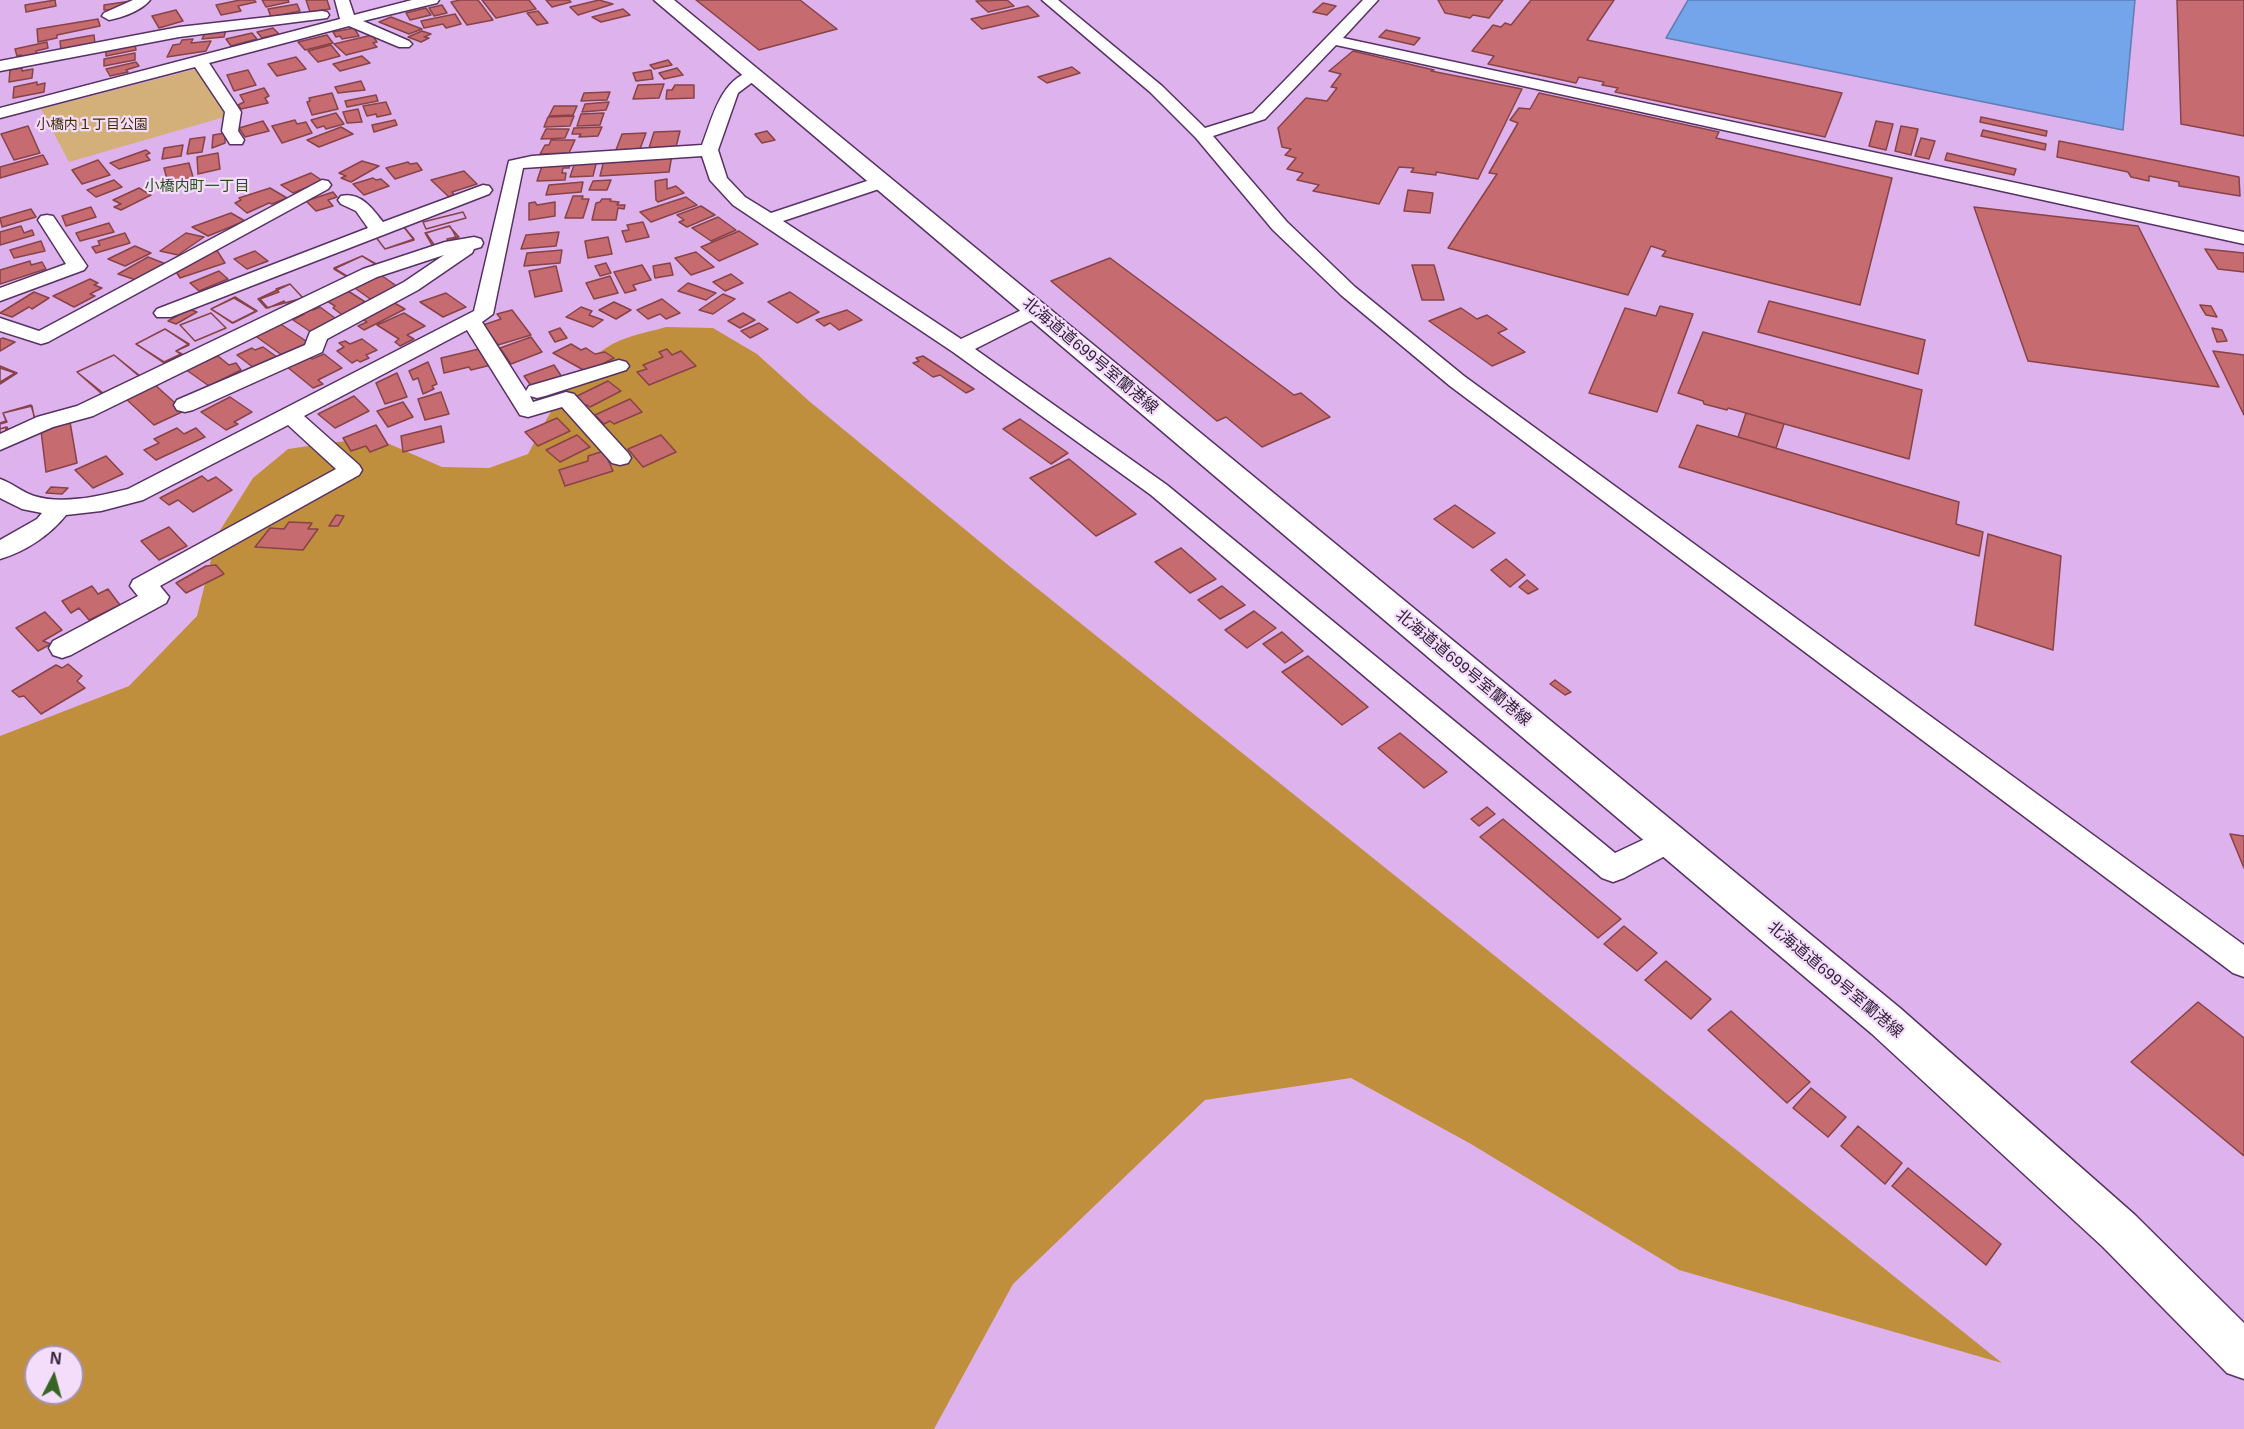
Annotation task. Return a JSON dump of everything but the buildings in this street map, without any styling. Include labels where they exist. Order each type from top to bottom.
[{"type":"main road","name":"北海道道699号室蘭港線","points":[[663,0],[1886,1021],[2120,1231],[2244,1356]]},
{"type":"street","points":[[117,42],[109,15],[134,6],[143,0]]},
{"type":"street","points":[[0,66],[179,32],[432,0]]},
{"type":"street","points":[[1049,0],[1156,89],[1202,134],[1280,226],[1348,291],[1457,381],[2244,963]]},
{"type":"street","points":[[1202,134],[1259,116],[1371,0]]},
{"type":"street","points":[[345,11],[404,44]]},
{"type":"street","points":[[0,113],[322,29],[345,11]]},
{"type":"street","points":[[1333,40],[2244,238]]},
{"type":"street","points":[[200,62],[233,112],[230,131],[236,140]]},
{"type":"street","points":[[754,75],[731,91],[709,150],[719,180],[739,201],[960,348],[1159,490],[1613,869],[1668,840]]},
{"type":"street","points":[[0,487],[6,492],[39,505],[60,507],[98,505],[135,495],[483,314],[515,165],[532,161],[709,150]]},
{"type":"street","points":[[769,220],[882,182]]},
{"type":"street","points":[[0,324],[41,338],[322,185]]},
{"type":"street","points":[[423,190],[439,206]]},
{"type":"street","points":[[164,313],[483,190]]},
{"type":"street","points":[[347,200],[362,207],[379,229]]},
{"type":"street","points":[[0,294],[77,266],[47,220]]},
{"type":"street","points":[[0,443],[45,422],[85,411],[370,273],[452,246],[474,243],[411,286],[317,336],[315,348],[185,405]]},
{"type":"street","points":[[960,348],[1035,311]]},
{"type":"street","points":[[471,321],[528,410],[566,399],[620,458]]},
{"type":"street","points":[[520,396],[619,366]]},
{"type":"street","points":[[62,648],[157,597],[142,586],[351,470],[290,415]]},
{"type":"street","points":[[0,551],[45,525],[60,507]]},
{"type":"green space","name":"小橋内１丁目公園","points":[[196,69],[228,116],[69,162],[41,109]]},
{"type":"shaded area","points":[[666,327],[713,328],[757,354],[809,401],[1013,569],[2002,1363],[1679,1270],[1471,1144],[1351,1078],[1205,1100],[1013,1284],[934,1429],[0,1429],[0,736],[129,686],[197,616],[217,535],[253,478],[288,449],[378,439],[442,467],[489,468],[528,454],[555,405],[577,374],[604,349],[638,334]]},
{"type":"water","points":[[1688,0],[2135,0],[2123,130],[1666,38]]},
{"type":"district","name":"小橋内町一丁目","points":[[197,187]]}]
